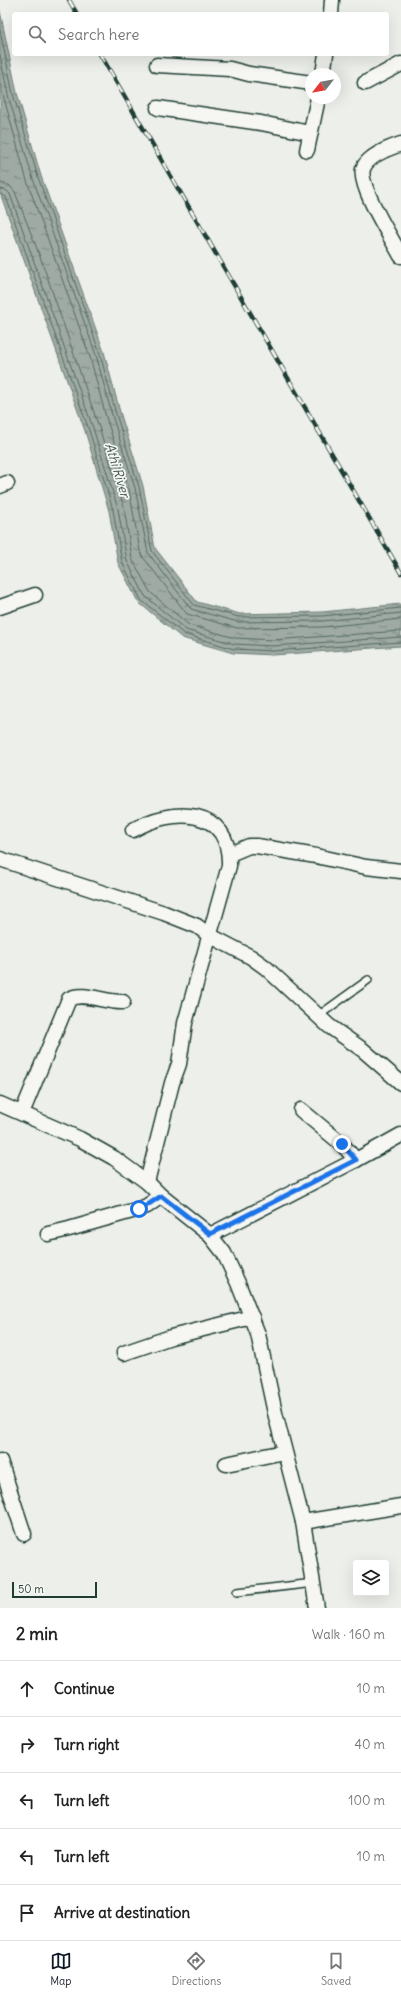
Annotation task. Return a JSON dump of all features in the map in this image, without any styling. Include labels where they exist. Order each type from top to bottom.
[{"type":"street","points":[[331,12],[332,0]]},
{"type":"street","points":[[324,68],[326,56]]},
{"type":"street","points":[[365,83],[401,64]]},
{"type":"street","points":[[157,65],[230,69],[249,74],[305,82]]},
{"type":"street","points":[[307,150],[317,104]]},
{"type":"street","points":[[158,108],[262,122],[310,132]]},
{"type":"street","points":[[401,144],[379,154],[369,161],[363,168],[362,173],[365,189],[401,256]]},
{"type":"street","points":[[0,607],[35,595]]},
{"type":"street","points":[[133,830],[148,822],[176,815],[200,819],[212,823],[220,830],[225,837],[230,854],[229,866],[185,1023],[179,1064],[172,1083],[147,1182]]},
{"type":"street","points":[[230,854],[249,846],[257,846],[366,867],[401,871]]},
{"type":"street","points":[[0,859],[164,913],[197,926],[209,935],[251,957],[284,983],[329,1026],[363,1050],[401,1083]]},
{"type":"street","points":[[22,1113],[69,999],[80,995],[108,1002],[123,1002]]},
{"type":"street","points":[[0,1104],[80,1139],[114,1158],[147,1182],[161,1196],[210,1234],[224,1253],[252,1317],[265,1357],[284,1452],[303,1522],[318,1608]]},
{"type":"street","points":[[301,1110],[342,1144],[356,1160]]},
{"type":"street","points":[[210,1234],[356,1160],[401,1135]]},
{"type":"street","points":[[48,1234],[69,1230],[139,1209],[161,1196]]},
{"type":"street","points":[[124,1353],[171,1337],[252,1317]]},
{"type":"street","points":[[226,1464],[284,1452]]},
{"type":"street","points":[[0,1461],[24,1534]]},
{"type":"street","points":[[303,1522],[401,1506]]},
{"type":"lane","points":[[318,1016],[368,980]]},
{"type":"lane","points":[[237,1592],[314,1583]]},
{"type":"water","name":"Athi River","points":[[0,11],[17,93],[41,176],[104,352],[120,412],[143,486],[155,548],[197,602],[240,614],[322,612],[401,604],[401,646],[273,655],[233,653],[182,638],[138,602],[118,563],[109,511],[85,431],[0,193]]},
{"type":"railway","points":[[69,0],[76,12]]},
{"type":"railway","points":[[101,56],[401,573]]},
{"type":"route","points":[[139,1209],[161,1196],[210,1234],[356,1160],[342,1144]]}]
